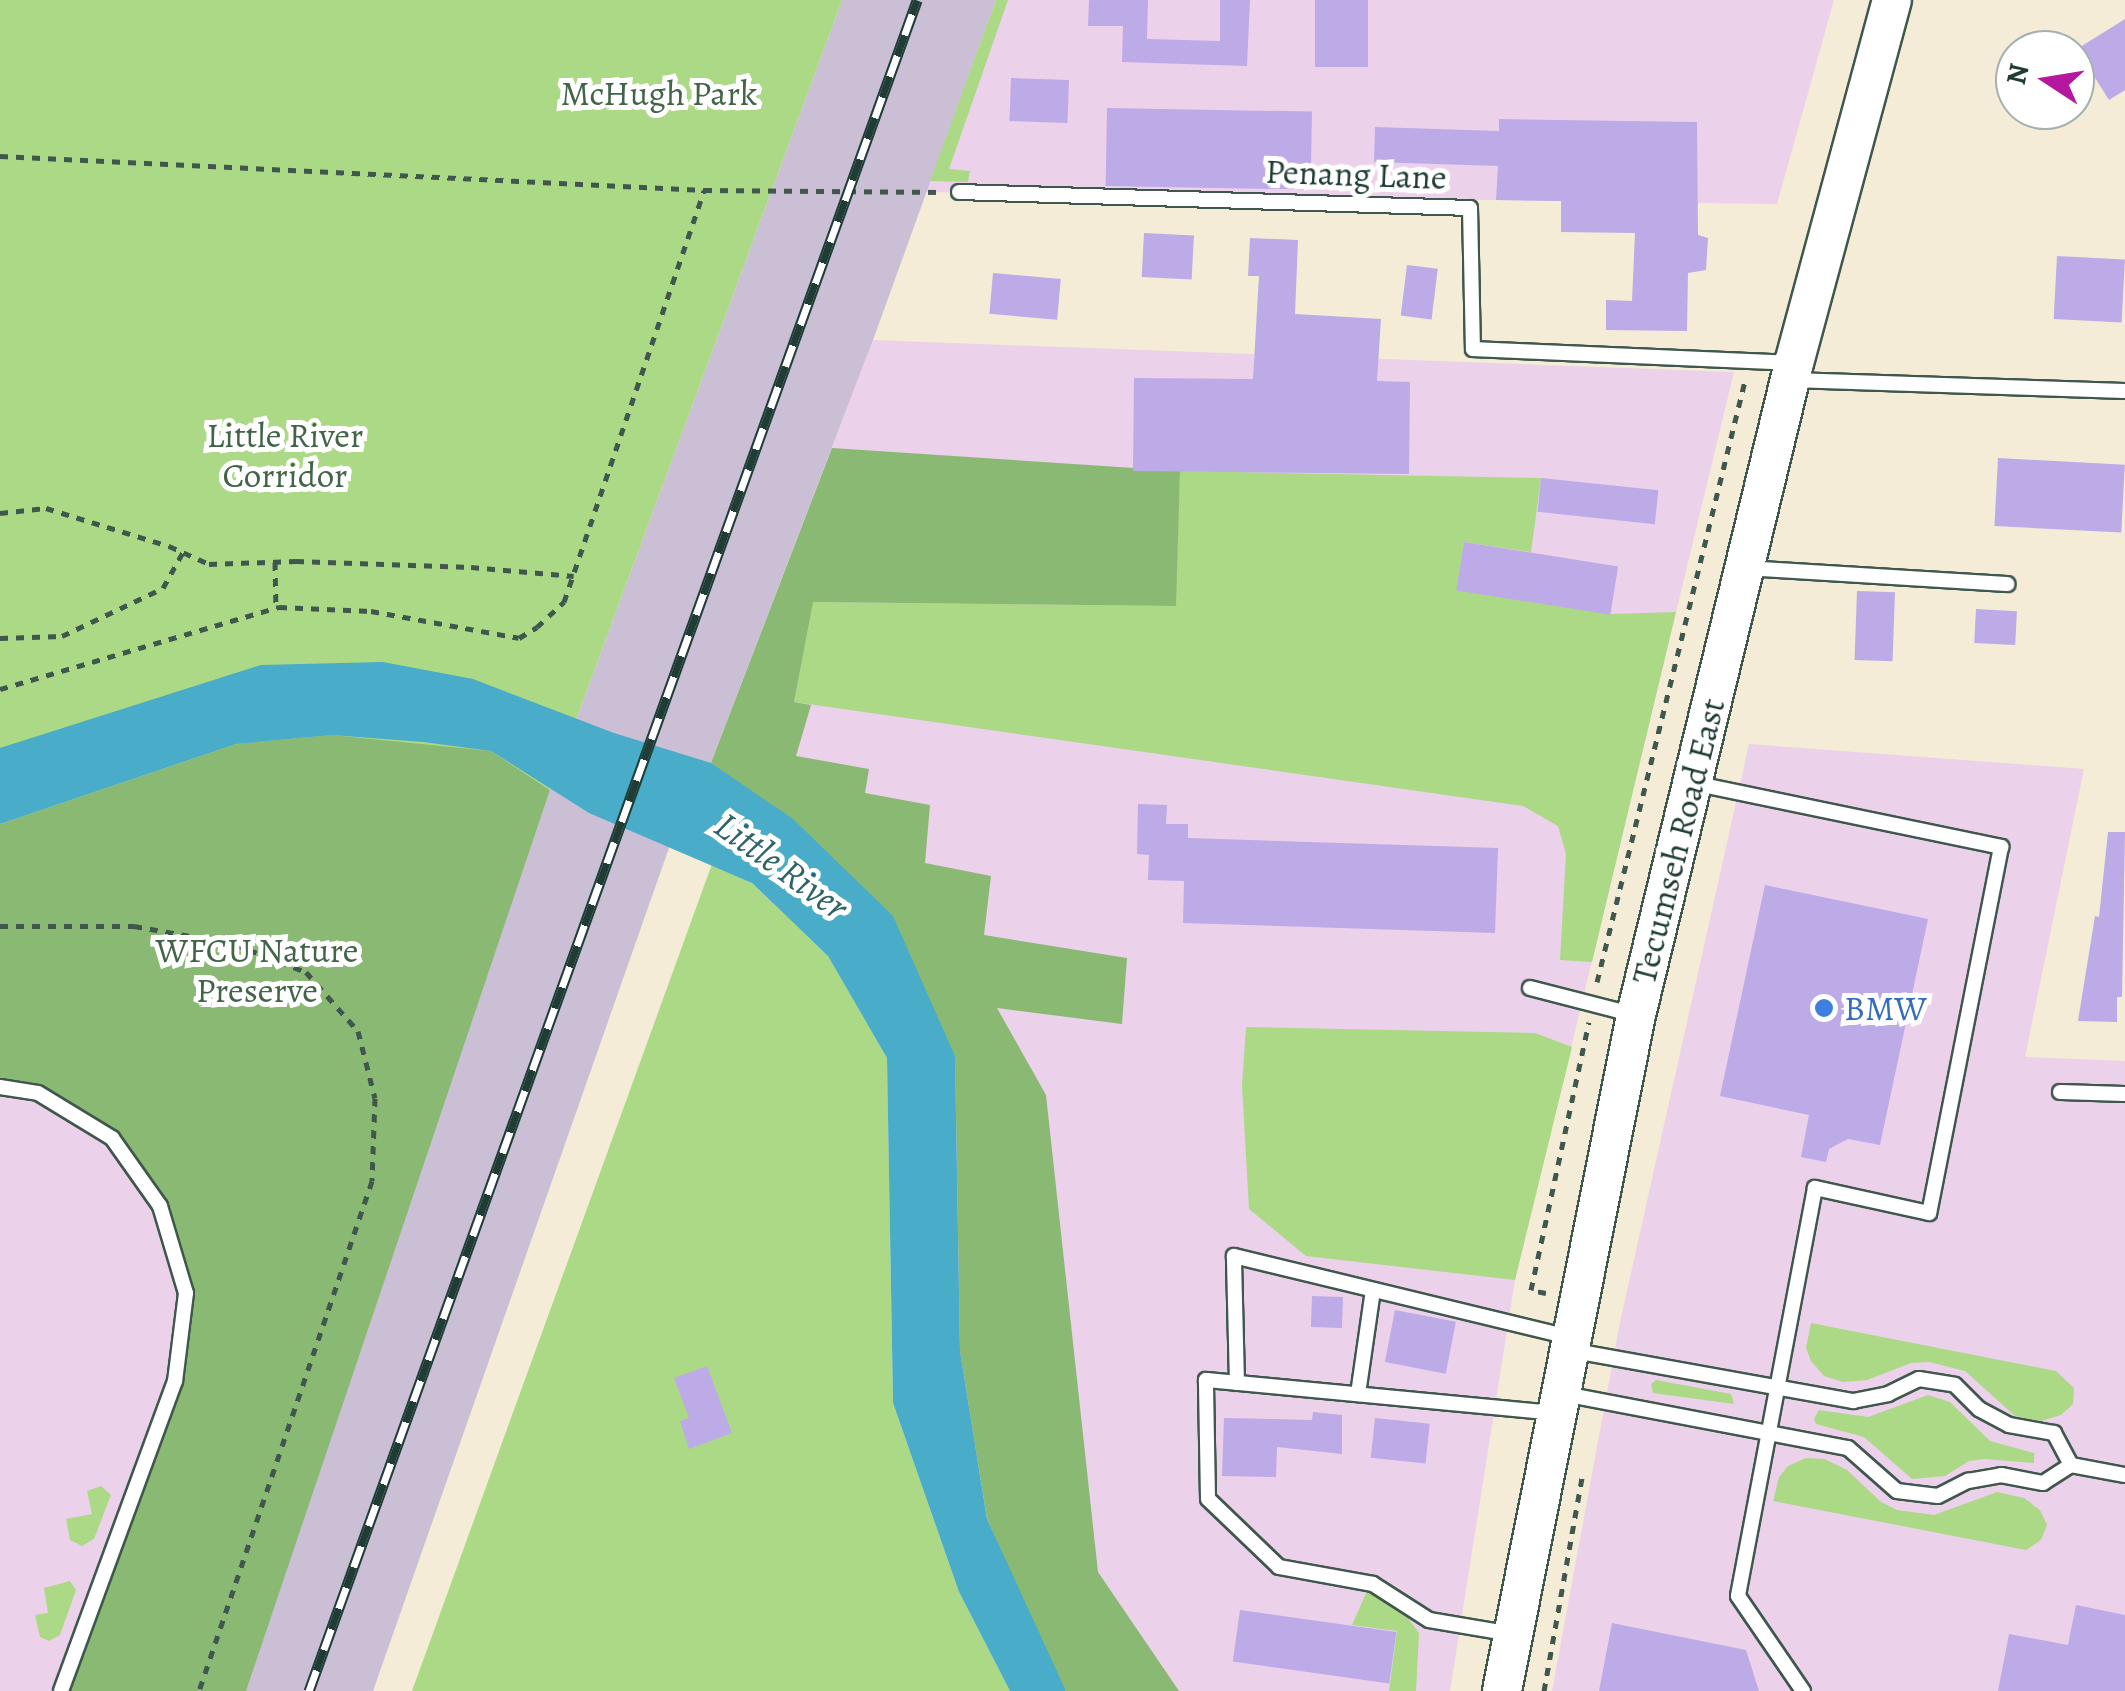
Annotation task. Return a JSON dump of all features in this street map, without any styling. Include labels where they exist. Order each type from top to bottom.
[{"type":"main road","name":"Tecumseh Road East","points":[[1502,1691],[1636,1015],[1792,372],[1892,0]]},
{"type":"lane","name":"Penang Lane","points":[[958,192],[1470,208],[1473,348],[1750,361],[1792,372],[2125,390]]},
{"type":"lane","points":[[1744,568],[2008,584]]},
{"type":"lane","points":[[1692,783],[2001,848],[1929,1213],[1815,1188],[1738,1596],[1803,1691]]},
{"type":"lane","points":[[1530,988],[1636,1015]]},
{"type":"lane","points":[[0,1087],[38,1093],[112,1138],[160,1206],[186,1292],[175,1381],[61,1691]]},
{"type":"lane","points":[[2060,1092],[2125,1094]]},
{"type":"lane","points":[[1237,1383],[1234,1256],[1568,1343],[1775,1387],[1853,1401],[1919,1380],[1955,1386],[1979,1409],[2009,1425],[2054,1433],[2071,1466]]},
{"type":"lane","points":[[1358,1394],[1373,1290]]},
{"type":"lane","points":[[1512,1634],[1430,1620],[1373,1584],[1279,1567],[1208,1500],[1206,1380],[1358,1394],[1557,1403],[1767,1432],[1848,1448],[1897,1491],[1938,1496],[1968,1481],[2002,1474],[2043,1483],[2071,1466],[2125,1475]]},
{"type":"path","points":[[0,156],[704,190],[958,192]]},
{"type":"path","points":[[0,689],[276,608],[371,611],[518,638],[564,602],[704,190]]},
{"type":"path","points":[[1531,1290],[1592,1004],[1750,361]]},
{"type":"path","points":[[0,513],[46,508],[209,564],[471,567],[574,576]]},
{"type":"path","points":[[0,638],[62,636],[163,588],[183,552]]},
{"type":"path","points":[[275,562],[276,608]]},
{"type":"path","points":[[0,926],[134,926],[234,944],[306,972],[358,1031],[375,1098],[372,1181],[198,1691]]},
{"type":"path","points":[[1544,1691],[1585,1459]]},
{"type":"shaded area","points":[[842,0],[996,0],[873,340],[711,763],[670,845],[373,1691],[242,1691],[550,790]]},
{"type":"shaded area","points":[[996,0],[1834,0],[1777,204],[926,192]]},
{"type":"shaded area","points":[[873,340],[1734,372],[1515,1280],[1450,1691],[1066,1691],[711,763]]},
{"type":"shaded area","points":[[1749,744],[2084,769],[2025,1057],[2125,1061],[2125,1691],[1552,1691],[1620,1322]]},
{"type":"shaded area","name":"WFCU Nature Preserve","points":[[550,790],[246,1691],[0,1691],[0,824]]},
{"type":"green space","name":"Little River Corridor","points":[[0,0],[842,0],[550,790],[491,751],[236,744],[0,824]]},
{"type":"green space","points":[[996,0],[1008,0],[949,169],[970,171],[968,182],[930,181]]},
{"type":"green space","points":[[832,448],[1180,471],[1176,606],[813,602],[794,702],[811,705],[796,756],[869,769],[865,793],[930,805],[925,863],[991,876],[984,935],[1127,958],[1122,1024],[997,1008],[1046,1095],[1098,1572],[1179,1691],[1066,1691],[1054,1672],[987,1519],[960,1351],[955,1056],[711,763]]},
{"type":"green space","points":[[1180,471],[1541,478],[1531,552],[1464,542],[1457,590],[1611,614],[1676,612],[1592,962],[1560,960],[1566,854],[1558,826],[1523,806],[794,702],[812,602],[1175,606]]},
{"type":"green space","name":"WFCU Nature Preserve","points":[[332,735],[491,751],[550,790],[246,1691],[61,1691],[175,1381],[186,1293],[160,1206],[112,1138],[38,1093],[0,1087],[0,824],[236,744]]},
{"type":"green space","points":[[712,864],[752,883],[828,956],[887,1058],[893,1403],[959,1592],[1010,1691],[412,1691]]},
{"type":"green space","points":[[1246,1027],[1535,1033],[1572,1047],[1515,1280],[1306,1256],[1249,1209],[1242,1086]]},
{"type":"green space","points":[[1811,1323],[2056,1371],[2074,1388],[2073,1404],[2061,1415],[2041,1421],[2015,1416],[1965,1371],[1929,1362],[1911,1363],[1867,1380],[1843,1382],[1824,1376],[1811,1361],[1806,1348]]},
{"type":"green space","points":[[1656,1380],[1731,1394],[1734,1404],[1653,1393],[1651,1384]]},
{"type":"green space","points":[[1928,1395],[1950,1402],[1990,1441],[2034,1453],[2034,1463],[1969,1461],[1945,1476],[1912,1479],[1864,1437],[1816,1424],[1814,1419],[1819,1410],[1868,1417]]},
{"type":"green space","points":[[1806,1458],[1825,1459],[1847,1470],[1881,1502],[1897,1510],[1934,1515],[1997,1492],[2024,1498],[2040,1510],[2047,1525],[2041,1540],[2026,1550],[1773,1501],[1779,1477],[1788,1466]]},
{"type":"green space","points":[[101,1486],[111,1495],[94,1539],[82,1546],[70,1540],[66,1519],[92,1514],[87,1491]]},
{"type":"green space","points":[[70,1581],[76,1590],[60,1635],[49,1641],[40,1637],[35,1615],[48,1613],[44,1588]]},
{"type":"green space","points":[[1367,1591],[1399,1606],[1419,1633],[1416,1691],[1389,1691],[1397,1631],[1352,1625]]},
{"type":"water","name":"Little River","points":[[383,662],[473,679],[614,733],[711,763],[793,819],[893,916],[955,1056],[960,1351],[987,1519],[1066,1691],[1010,1691],[959,1592],[893,1403],[887,1058],[828,956],[752,883],[589,813],[491,751],[423,742],[332,735],[236,744],[0,824],[0,748],[261,665]]},
{"type":"building","points":[[1089,0],[1148,0],[1147,39],[1220,41],[1220,0],[1250,0],[1247,66],[1122,62],[1123,26],[1088,26]]},
{"type":"building","points":[[1315,0],[1368,0],[1368,67],[1315,67]]},
{"type":"building","points":[[2125,19],[2125,90],[2109,100],[2095,78],[2095,38]]},
{"type":"building","points":[[1011,78],[1069,80],[1067,123],[1009,121]]},
{"type":"building","points":[[1107,108],[1312,112],[1311,190],[1106,186]]},
{"type":"building","points":[[1499,119],[1697,122],[1698,235],[1708,238],[1706,270],[1688,273],[1687,331],[1606,330],[1606,300],[1632,301],[1635,233],[1561,232],[1561,201],[1496,200],[1498,166],[1374,162],[1375,127],[1499,131]]},
{"type":"building","points":[[1144,233],[1194,236],[1192,280],[1142,277]]},
{"type":"building","points":[[1250,238],[1298,240],[1295,314],[1381,319],[1377,381],[1410,382],[1409,474],[1133,471],[1134,378],[1253,379],[1259,276],[1248,276]]},
{"type":"building","points":[[2057,256],[2125,260],[2122,322],[2054,319]]},
{"type":"building","points":[[1407,265],[1438,269],[1432,319],[1401,316]]},
{"type":"building","points":[[993,273],[1061,279],[1057,320],[989,314]]},
{"type":"building","points":[[1998,458],[2125,465],[2121,533],[1994,526]]},
{"type":"building","points":[[1541,478],[1658,490],[1655,524],[1537,512]]},
{"type":"building","points":[[1464,542],[1618,566],[1610,615],[1456,590]]},
{"type":"building","points":[[1857,591],[1895,592],[1893,661],[1855,660]]},
{"type":"building","points":[[1976,609],[2017,611],[2015,645],[1974,643]]},
{"type":"building","points":[[1138,804],[1167,805],[1166,824],[1188,824],[1188,838],[1498,848],[1495,933],[1183,923],[1184,881],[1148,880],[1149,855],[1137,854]]},
{"type":"building","points":[[2108,832],[2125,832],[2122,997],[2117,997],[2117,1022],[2078,1021],[2095,916],[2099,917]]},
{"type":"building","name":"BMW","points":[[1765,885],[1928,919],[1880,1145],[1848,1139],[1829,1149],[1826,1162],[1801,1157],[1809,1115],[1720,1096]]},
{"type":"building","points":[[1312,1296],[1343,1297],[1342,1328],[1311,1327]]},
{"type":"building","points":[[1395,1310],[1456,1322],[1446,1374],[1385,1362]]},
{"type":"building","points":[[707,1366],[732,1433],[689,1449],[680,1421],[689,1418],[674,1378]]},
{"type":"building","points":[[1313,1412],[1342,1415],[1342,1454],[1277,1447],[1276,1477],[1222,1476],[1224,1418],[1312,1420]]},
{"type":"building","points":[[1375,1418],[1430,1424],[1426,1464],[1371,1458]]},
{"type":"building","points":[[2076,1605],[2125,1615],[2125,1691],[1998,1691],[2009,1634],[2068,1645]]},
{"type":"building","points":[[1240,1610],[1396,1632],[1389,1683],[1233,1661]]},
{"type":"building","points":[[1612,1623],[1746,1650],[1759,1691],[1599,1691]]},
{"type":"railway","points":[[309,1691],[917,0]]},
{"type":"place","name":"BMW","points":[[1824,1008]]},
{"type":"park label","name":"McHugh Park","points":[[659,93]]}]
